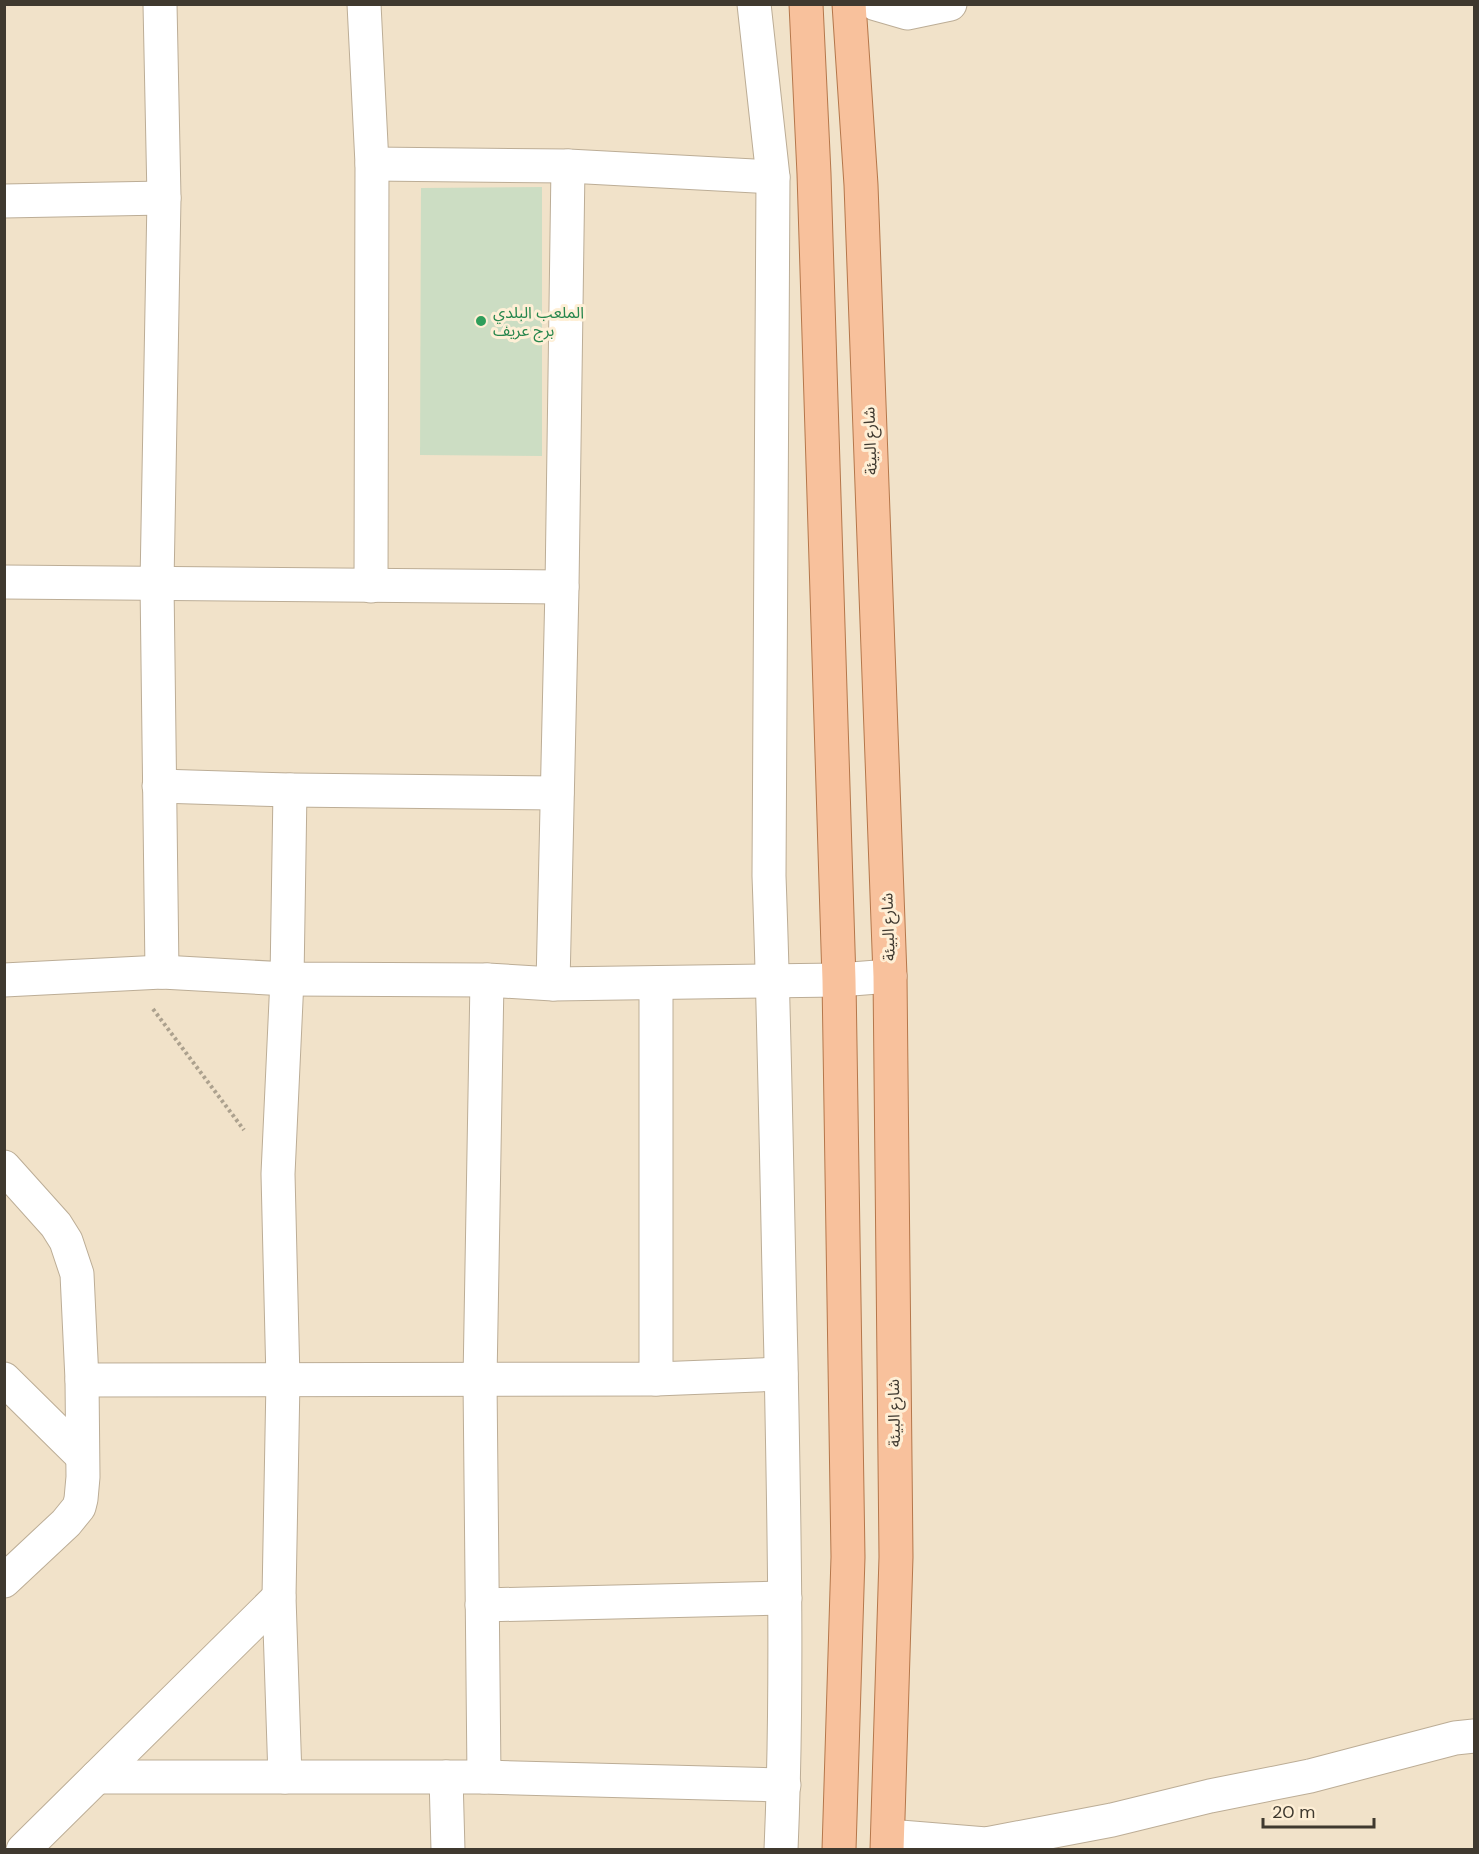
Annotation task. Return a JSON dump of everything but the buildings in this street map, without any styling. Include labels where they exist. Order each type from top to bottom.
[{"type":"main road","points":[[806,4],[814,174],[838,980],[848,1557],[839,1850]]},
{"type":"main road","name":"شارع البيئة","points":[[849,4],[861,185],[890,976],[896,1557],[887,1843]]},
{"type":"street","points":[[160,4],[164,198],[157,583],[162,972]]},
{"type":"street","points":[[364,4],[372,164],[370,586]]},
{"type":"street","points":[[754,4],[773,177],[769,864],[785,1598],[784,1785],[781,1850]]},
{"type":"street","points":[[876,4],[908,13],[950,4]]},
{"type":"street","points":[[372,164],[568,166],[773,177]]},
{"type":"street","points":[[553,984],[568,166]]},
{"type":"street","points":[[4,201],[164,198]]},
{"type":"street","points":[[4,582],[562,587]]},
{"type":"street","points":[[159,786],[557,793]]},
{"type":"street","points":[[285,1777],[279,1597],[283,1380],[278,1174],[287,979],[290,790]]},
{"type":"street","points":[[4,980],[162,972],[287,979],[487,980],[553,984],[838,980],[890,976]]},
{"type":"street","points":[[484,1778],[480,1380],[487,980]]},
{"type":"street","points":[[656,983],[656,1378]]},
{"type":"street","points":[[4,1167],[56,1225],[66,1241],[77,1274],[82,1380],[82,1492],[79,1507],[66,1523],[4,1581]]},
{"type":"street","points":[[82,1380],[480,1380],[781,1374]]},
{"type":"street","points":[[4,1378],[82,1456]]},
{"type":"street","points":[[23,1850],[279,1597]]},
{"type":"street","points":[[482,1605],[785,1598]]},
{"type":"street","points":[[887,1843],[986,1844],[1112,1820],[1210,1796],[1310,1776],[1455,1738],[1474,1736]]},
{"type":"street","points":[[96,1777],[446,1777],[784,1785]]},
{"type":"street","points":[[446,1777],[448,1850]]},
{"type":"path","points":[[125,973],[278,1174]]},
{"type":"green space","name":"الملعب البلدي برج عريف","points":[[542,187],[542,456],[420,455],[421,188]]},
{"type":"place","name":"الملعب البلدي برج عريف","points":[[481,321]]}]
